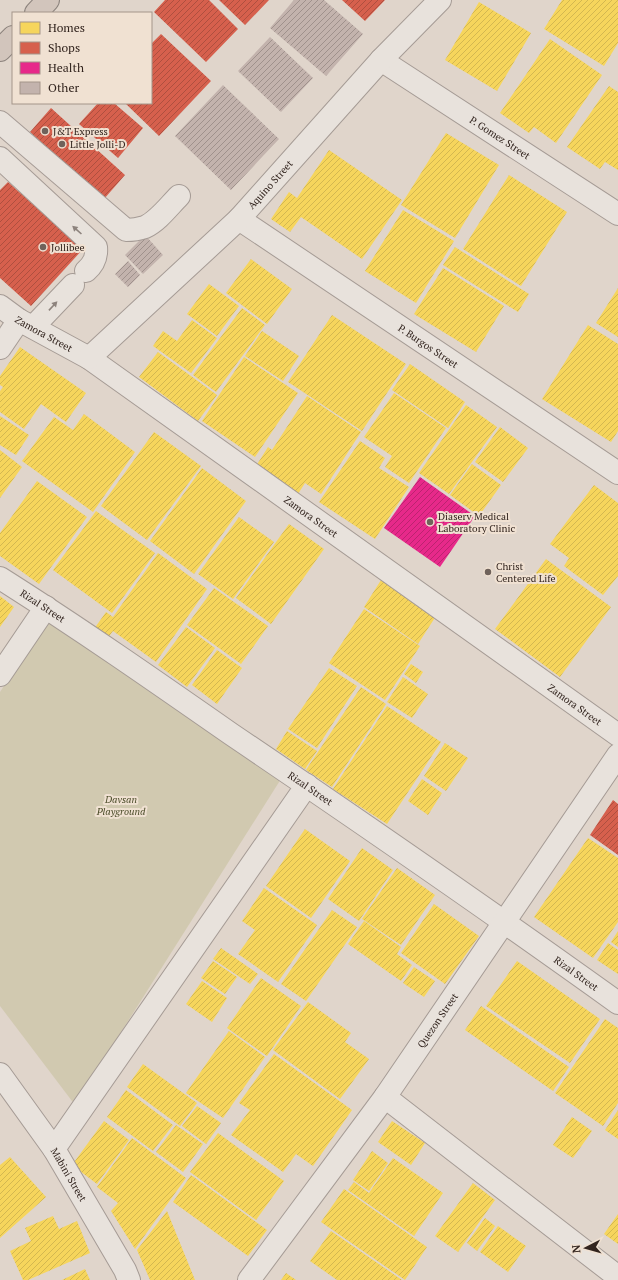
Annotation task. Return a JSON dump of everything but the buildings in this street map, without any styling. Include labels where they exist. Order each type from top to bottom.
[{"type":"highway","points":[[37,12],[48,0]]},
{"type":"highway","points":[[0,50],[12,38]]},
{"type":"street","name":"Aquino Street","points":[[89,358],[238,219],[382,60],[440,0]]},
{"type":"street","name":"P. Gomez Street","points":[[382,60],[618,214]]},
{"type":"street","points":[[0,122],[126,230],[138,229],[146,226],[157,218],[179,196]]},
{"type":"street","points":[[0,158],[96,247],[97,254],[92,266],[80,278],[0,348]]},
{"type":"street","name":"P. Burgos Street","points":[[238,219],[618,473]]},
{"type":"street","name":"Zamora Street","points":[[0,306],[26,324],[89,358],[618,735]]},
{"type":"street","name":"Rizal Street","points":[[0,578],[46,607],[504,921],[618,1002]]},
{"type":"street","points":[[0,675],[46,607]]},
{"type":"street","name":"Quezon Street","points":[[249,1280],[385,1097],[618,755]]},
{"type":"street","points":[[54,1150],[307,786]]},
{"type":"street","name":"Mabini Street","points":[[0,1074],[54,1150],[125,1270],[129,1280]]},
{"type":"street","points":[[385,1097],[618,1277]]},
{"type":"green space","name":"Davsan Playground","points":[[53,611],[286,771],[75,1105],[0,1006],[0,692]]},
{"type":"place","name":"J&T Express","points":[[45,131]]},
{"type":"place","name":"Little Jolli-D","points":[[62,144]]},
{"type":"place","name":"Jollibee","points":[[43,247]]},
{"type":"place","name":"Diaserv Medical Laboratory Clinic","points":[[430,522]]},
{"type":"place","name":"Christ Centered Life","points":[[488,572]]}]
